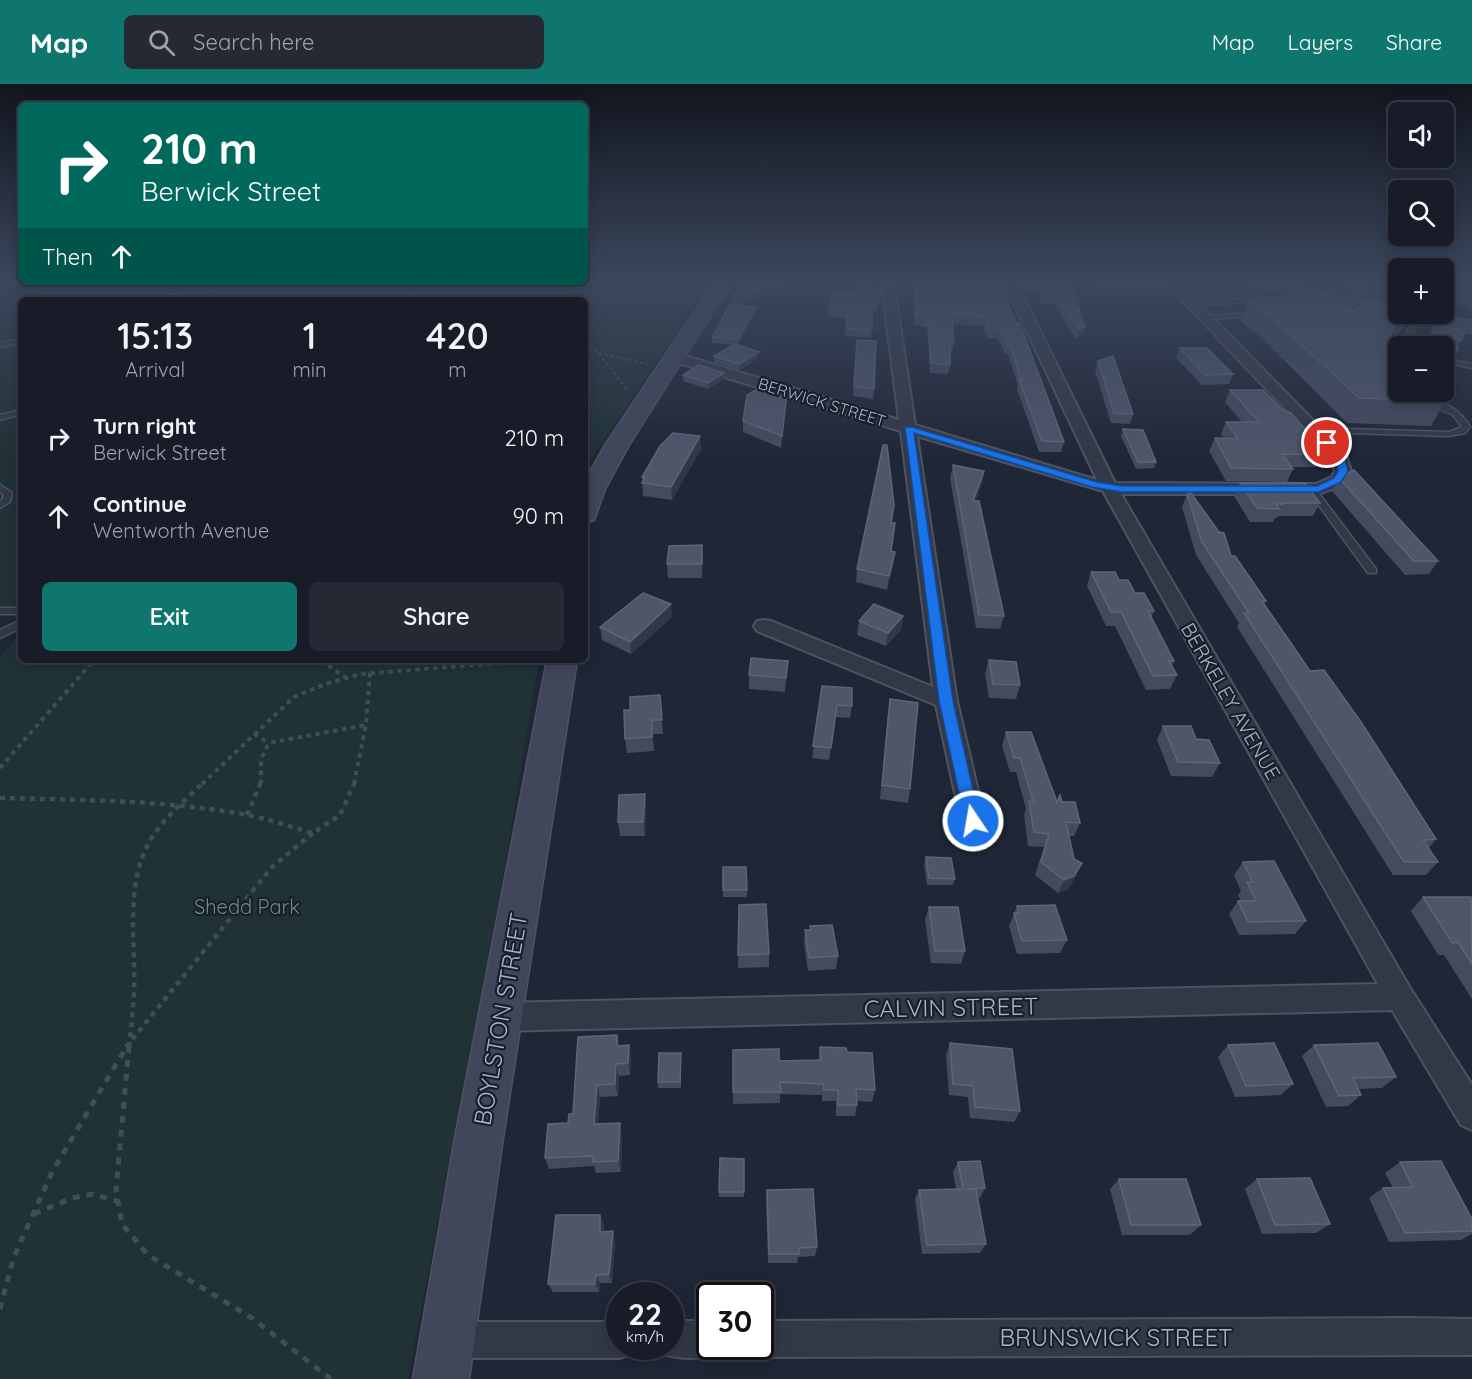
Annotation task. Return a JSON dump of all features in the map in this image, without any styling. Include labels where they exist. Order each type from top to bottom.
[{"type":"main road","points":[[588,505],[593,489],[617,445],[687,338]]},
{"type":"main road","name":"BOYLSTON STREET","points":[[445,1360],[479,1138],[561,663]]},
{"type":"street","points":[[896,338],[946,701],[973,821]]},
{"type":"street","name":"BERKELEY AVENUE","points":[[1037,338],[1109,487],[1400,997],[1472,1114]]},
{"type":"street","points":[[1226,338],[1340,456],[1343,471],[1333,483],[1319,489],[1311,489]]},
{"type":"street","name":"BERWICK STREET","points":[[675,357],[1096,485],[1311,489]]},
{"type":"street","points":[[764,626],[946,701]]},
{"type":"street","name":"CALVIN STREET","points":[[501,1017],[1400,997]]},
{"type":"street","name":"BRUNSWICK STREET","points":[[774,1339],[1472,1337]]},
{"type":"street","points":[[445,1360],[606,1342]]},
{"type":"lane","points":[[0,342],[18,341]]},
{"type":"lane","points":[[1454,362],[1472,366]]},
{"type":"lane","points":[[1315,430],[1449,434],[1462,431],[1466,427],[1463,419],[1455,413],[1429,402]]},
{"type":"lane","points":[[0,418],[18,413]]},
{"type":"lane","points":[[0,488],[8,493],[7,500],[0,505]]},
{"type":"lane","points":[[1311,489],[1372,571]]},
{"type":"lane","points":[[0,611],[18,612]]},
{"type":"lane","points":[[0,635],[18,625]]},
{"type":"path","points":[[588,345],[598,353],[634,398]]},
{"type":"path","points":[[598,353],[655,367]]},
{"type":"path","points":[[0,768],[91,663]]},
{"type":"path","points":[[325,663],[347,678]]},
{"type":"path","points":[[330,1379],[252,1318],[148,1255],[122,1224],[116,1191],[118,1145],[134,992],[133,912],[139,871],[150,841],[177,807],[294,697],[347,678],[370,673],[502,663]]},
{"type":"path","points":[[0,1309],[13,1259],[52,1172],[130,1041],[272,867],[330,824],[343,811],[354,786],[370,692],[370,673]]},
{"type":"path","points":[[254,734],[269,743],[365,725]]},
{"type":"path","points":[[247,815],[261,785],[261,759],[269,743]]},
{"type":"path","points":[[0,798],[107,801],[247,815],[314,834]]},
{"type":"path","points":[[33,1214],[72,1198],[93,1194],[118,1202]]},
{"type":"green space","points":[[0,338],[18,338],[18,606],[0,606]]},
{"type":"green space","points":[[588,338],[672,338],[588,464]]},
{"type":"green space","name":"Shedd Park","points":[[18,636],[18,663],[539,663],[506,861],[408,1379],[0,1379],[0,657]]},
{"type":"building","points":[[929,338],[954,338],[954,342],[950,342],[950,365],[931,363]]},
{"type":"building","points":[[1004,338],[1025,338],[1064,442],[1042,441],[1019,379],[1021,379],[1010,345],[1007,345]]},
{"type":"building","points":[[1295,338],[1388,338],[1388,399],[1359,398]]},
{"type":"building","points":[[857,340],[876,341],[874,389],[854,386]]},
{"type":"building","points":[[735,344],[759,352],[739,364],[714,356]]},
{"type":"building","points":[[1180,348],[1207,348],[1233,374],[1205,375]]},
{"type":"building","points":[[1113,356],[1133,414],[1114,413],[1098,361]]},
{"type":"building","points":[[699,365],[724,373],[708,383],[683,375]]},
{"type":"building","points":[[765,385],[787,393],[782,436],[743,421],[747,395]]},
{"type":"building","points":[[1230,390],[1263,390],[1281,409],[1291,413],[1327,455],[1282,454],[1293,469],[1231,468],[1215,438],[1238,439],[1226,422],[1259,422]]},
{"type":"building","points":[[1123,429],[1143,430],[1156,462],[1138,462]]},
{"type":"building","points":[[673,433],[700,436],[671,487],[642,483],[645,478],[642,477],[660,446]]},
{"type":"building","points":[[883,445],[887,445],[894,505],[891,523],[895,523],[891,551],[895,552],[889,576],[857,569]]},
{"type":"building","points":[[953,465],[984,471],[973,501],[979,501],[1004,616],[979,615]]},
{"type":"building","points":[[1354,470],[1438,561],[1414,561],[1339,478]]},
{"type":"building","points":[[1240,483],[1305,483],[1320,503],[1282,503],[1276,504],[1279,509],[1257,508]]},
{"type":"building","points":[[1191,493],[1219,532],[1224,533],[1231,556],[1235,556],[1266,601],[1262,601],[1310,671],[1324,670],[1361,722],[1436,839],[1423,840],[1438,862],[1404,862],[1244,613],[1249,613],[1202,542],[1187,494]]},
{"type":"building","points":[[702,545],[702,564],[667,564],[669,546]]},
{"type":"building","points":[[1091,572],[1115,572],[1119,580],[1128,580],[1135,593],[1144,593],[1154,611],[1148,611],[1174,661],[1169,661],[1177,675],[1153,676],[1121,612],[1111,612]]},
{"type":"building","points":[[643,593],[671,604],[630,642],[600,627]]},
{"type":"building","points":[[874,604],[903,616],[888,633],[859,621]]},
{"type":"building","points":[[751,658],[788,661],[786,678],[749,675]]},
{"type":"building","points":[[989,660],[1016,662],[1020,685],[993,684]]},
{"type":"building","points":[[822,686],[852,688],[852,706],[837,705],[831,748],[813,746]]},
{"type":"building","points":[[660,695],[662,720],[652,720],[652,737],[625,739],[624,710],[630,710],[630,697]]},
{"type":"building","points":[[890,699],[918,703],[910,789],[882,785]]},
{"type":"building","points":[[1163,726],[1191,726],[1196,739],[1209,740],[1220,763],[1178,762]]},
{"type":"building","points":[[1006,732],[1031,732],[1057,802],[1060,795],[1062,802],[1075,802],[1080,823],[1066,822],[1074,859],[1082,863],[1074,876],[1064,880],[1041,862],[1049,834],[1034,832],[1029,801],[1033,801],[1020,758],[1014,758]]},
{"type":"building","points":[[645,794],[643,822],[618,822],[619,795]]},
{"type":"building","points":[[926,857],[951,858],[955,879],[929,878]]},
{"type":"building","points":[[1274,861],[1306,921],[1248,922],[1238,901],[1256,901],[1247,882],[1253,882],[1243,862]]},
{"type":"building","points":[[723,867],[746,867],[747,890],[723,890]]},
{"type":"building","points":[[1423,897],[1471,897],[1472,964],[1458,942],[1452,943]]},
{"type":"building","points":[[766,904],[769,954],[738,955],[739,905]]},
{"type":"building","points":[[1055,905],[1067,940],[1022,941],[1014,913],[1019,913],[1017,906]]},
{"type":"building","points":[[929,907],[958,907],[965,951],[935,951]]},
{"type":"building","points":[[832,925],[838,956],[809,958],[805,930],[811,930],[810,926]]},
{"type":"building","points":[[617,1035],[617,1046],[629,1045],[628,1063],[616,1064],[615,1084],[597,1085],[594,1124],[620,1123],[618,1161],[593,1162],[593,1156],[545,1158],[548,1124],[568,1123],[569,1114],[573,1114],[578,1037]]},
{"type":"building","points":[[950,1043],[1012,1049],[1020,1111],[975,1107],[973,1086],[953,1084]]},
{"type":"building","points":[[1274,1043],[1293,1084],[1246,1086],[1228,1045]]},
{"type":"building","points":[[1378,1043],[1396,1077],[1353,1078],[1361,1095],[1339,1096],[1314,1045]]},
{"type":"building","points":[[820,1047],[846,1048],[847,1052],[872,1053],[875,1090],[856,1089],[857,1105],[838,1105],[838,1090],[824,1090],[823,1084],[780,1082],[781,1092],[733,1092],[733,1050],[779,1049],[779,1061],[821,1060]]},
{"type":"building","points":[[659,1053],[681,1053],[680,1082],[658,1082]]},
{"type":"building","points":[[720,1158],[744,1159],[744,1192],[719,1192]]},
{"type":"building","points":[[980,1161],[985,1188],[967,1189],[976,1189],[986,1244],[927,1245],[919,1190],[963,1189],[958,1162]]},
{"type":"building","points":[[1441,1161],[1472,1219],[1472,1231],[1405,1233],[1383,1188],[1413,1187],[1400,1162]]},
{"type":"building","points":[[1310,1178],[1330,1224],[1275,1225],[1257,1179]]},
{"type":"building","points":[[1119,1179],[1186,1179],[1201,1225],[1131,1225]]},
{"type":"building","points":[[813,1189],[817,1247],[799,1248],[799,1254],[769,1254],[767,1190]]},
{"type":"building","points":[[556,1215],[600,1215],[600,1232],[613,1231],[609,1274],[596,1275],[595,1284],[548,1284]]},
{"type":"route","points":[[973,821],[946,701],[909,429],[1096,485],[1122,489],[1319,489],[1338,480],[1343,471],[1340,456],[1327,443]]}]
